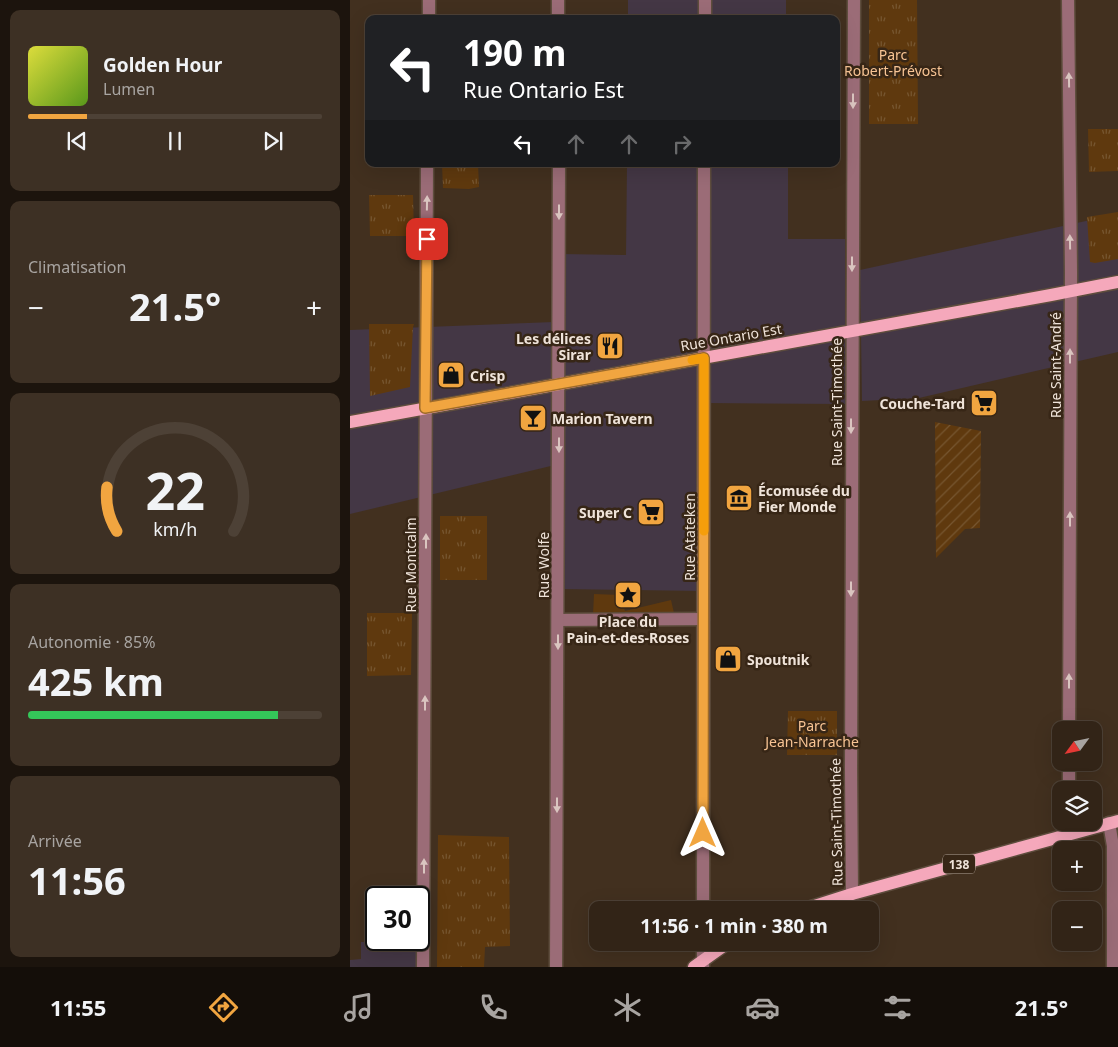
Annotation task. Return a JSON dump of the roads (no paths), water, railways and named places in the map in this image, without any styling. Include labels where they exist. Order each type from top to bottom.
[{"type":"main road","name":"Rue Ontario Est","points":[[350,422],[1118,282]]},
{"type":"main road","name":"138","points":[[830,901],[1061,831]]},
{"type":"main road","points":[[700,965],[718,951]]},
{"type":"street","points":[[429,0],[429,15]]},
{"type":"street","points":[[558,0],[558,15]]},
{"type":"street","points":[[705,0],[705,15]]},
{"type":"street","name":"Rue Saint-Timothée","points":[[852,894],[850,769],[854,0]]},
{"type":"street","name":"Rue Saint-André","points":[[1068,0],[1070,291],[1069,721]]},
{"type":"street","name":"Rue Montcalm","points":[[423,967],[427,167]]},
{"type":"street","name":"Rue Wolfe","points":[[556,967],[559,167]]},
{"type":"street","name":"Rue Atateken","points":[[703,901],[704,167]]},
{"type":"street","points":[[558,620],[703,619]]},
{"type":"street","points":[[1113,967],[1114,822]]},
{"type":"street","points":[[700,965],[702,951]]},
{"type":"place","name":"Les délices Sirar","points":[[610,346]]},
{"type":"place","name":"Crisp","points":[[451,375]]},
{"type":"place","name":"Couche-Tard","points":[[984,403]]},
{"type":"place","name":"Marion Tavern","points":[[533,418]]},
{"type":"place","name":"Écomusée du Fier Monde","points":[[739,498]]},
{"type":"place","name":"Super C","points":[[651,512]]},
{"type":"place","name":"Place du Pain-et-des-Roses","points":[[628,595]]},
{"type":"place","name":"Spoutnik","points":[[728,659]]},
{"type":"park label","name":"Parc Robert-Prévost","points":[[893,62]]},
{"type":"park label","name":"Parc Jean-Narrache","points":[[812,734]]}]
